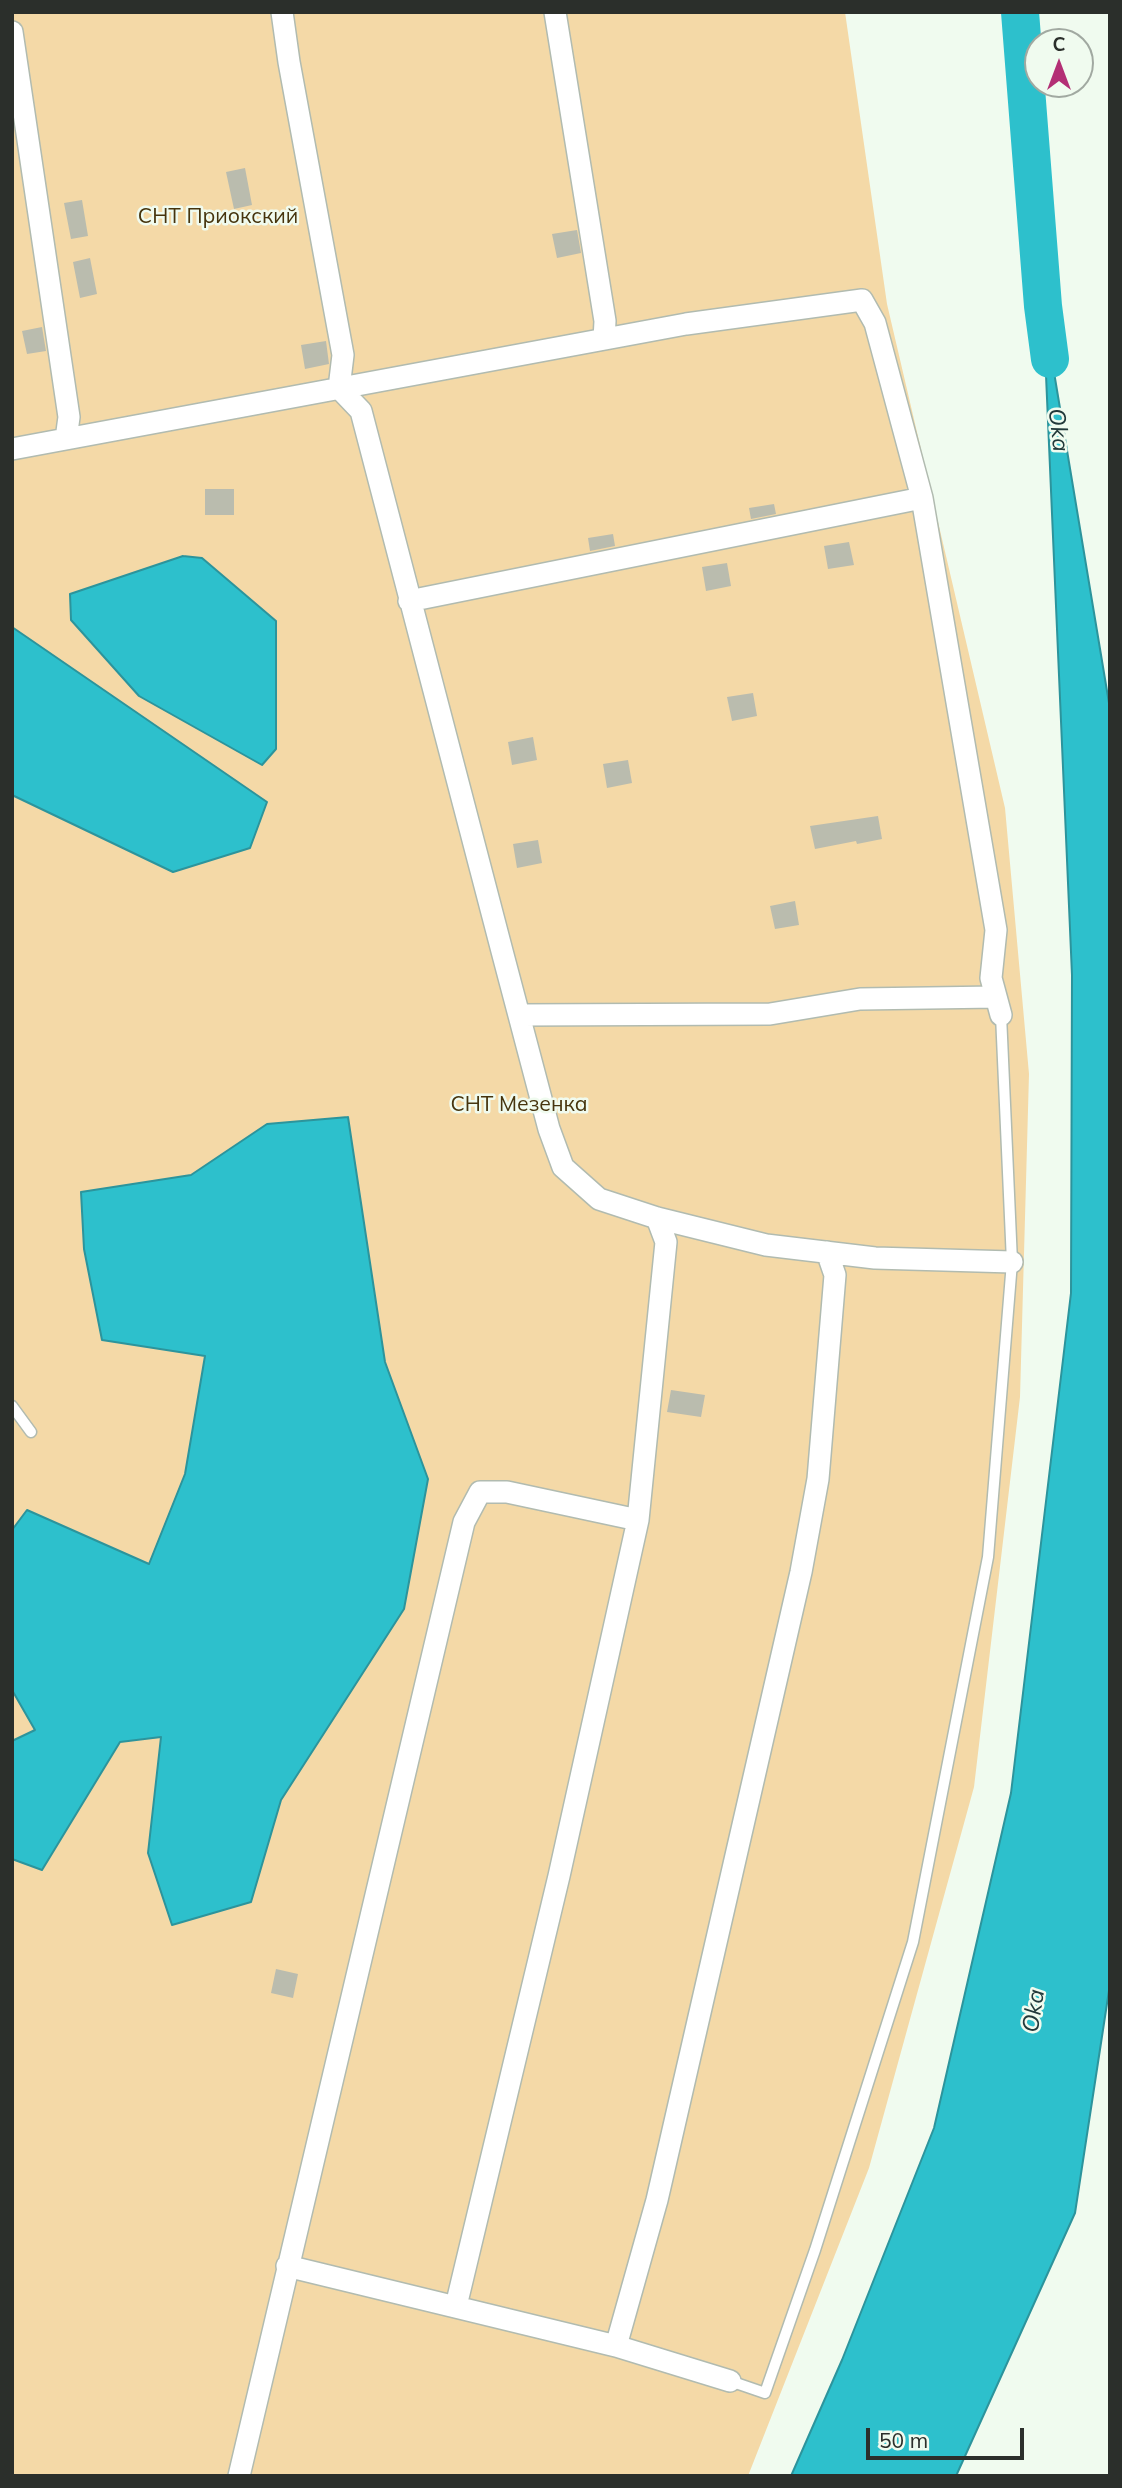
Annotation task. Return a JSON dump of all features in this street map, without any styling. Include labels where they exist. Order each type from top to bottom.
[{"type":"street","points":[[282,12],[343,355],[340,388],[361,411],[519,1015],[563,1167],[599,1199],[657,1219],[766,1245],[875,1258],[1012,1262]]},
{"type":"street","points":[[555,12],[605,321],[604,339]]},
{"type":"street","points":[[12,32],[69,417],[66,439]]},
{"type":"street","points":[[12,449],[686,324],[862,300],[875,323],[922,498],[996,930],[991,978],[998,1006],[860,999],[771,1014],[519,1015]]},
{"type":"street","points":[[409,601],[922,498]]},
{"type":"street","points":[[456,2306],[559,1876],[638,1520],[666,1242],[657,1219]]},
{"type":"street","points":[[616,2346],[656,2200],[801,1572],[818,1479],[835,1275],[827,1252]]},
{"type":"street","points":[[239,2476],[464,1522],[480,1492],[507,1492],[638,1520]]},
{"type":"street","points":[[287,2266],[616,2346],[730,2381]]},
{"type":"lane","points":[[730,2381],[765,2393],[819,2237],[914,1942],[988,1557],[1012,1262],[998,1006]]},
{"type":"lane","points":[[12,1406],[31,1432]]},
{"type":"green space","name":"СНТ Мезенка","points":[[12,12],[845,12],[887,304],[1005,808],[1029,1074],[1020,1397],[974,1787],[869,2168],[748,2476],[12,2476]]},
{"type":"water","points":[[1043,306],[1110,709],[1110,1984],[1075,2213],[956,2476],[791,2476],[842,2360],[934,2128],[1011,1793],[1071,1293],[1072,975]]},
{"type":"water","points":[[183,556],[202,558],[276,621],[276,749],[262,765],[139,696],[71,620],[70,594]]},
{"type":"water","points":[[12,627],[267,802],[250,848],[173,872],[12,795]]},
{"type":"water","points":[[348,1117],[385,1362],[428,1479],[404,1609],[281,1800],[251,1902],[172,1925],[148,1853],[161,1737],[120,1742],[42,1870],[12,1859],[12,1741],[35,1730],[12,1690],[12,1530],[27,1510],[149,1564],[185,1474],[205,1356],[102,1340],[84,1249],[81,1192],[191,1175],[267,1124]]},
{"type":"building","points":[[245,168],[252,205],[234,209],[226,172]]},
{"type":"building","points":[[82,200],[88,236],[71,239],[64,203]]},
{"type":"building","points":[[577,230],[581,253],[557,258],[552,234]]},
{"type":"building","points":[[90,258],[97,294],[80,298],[73,262]]},
{"type":"building","points":[[42,327],[46,351],[27,354],[22,331]]},
{"type":"building","points":[[326,341],[329,364],[305,369],[301,345]]},
{"type":"building","points":[[205,489],[234,489],[234,515],[205,515]]},
{"type":"building","points":[[774,504],[776,514],[751,519],[749,508]]},
{"type":"building","points":[[613,534],[615,546],[590,551],[588,538]]},
{"type":"building","points":[[849,542],[854,565],[828,569],[824,546]]},
{"type":"building","points":[[727,563],[731,586],[706,591],[702,567]]},
{"type":"building","points":[[753,693],[757,716],[732,721],[727,697]]},
{"type":"building","points":[[533,737],[537,760],[512,765],[508,742]]},
{"type":"building","points":[[628,760],[632,783],[607,788],[603,764]]},
{"type":"building","points":[[878,816],[882,839],[815,849],[810,826]]},
{"type":"building","points":[[538,840],[542,863],[517,868],[513,844]]},
{"type":"building","points":[[795,901],[799,925],[775,929],[770,906]]},
{"type":"building","points":[[671,1390],[705,1395],[701,1417],[667,1412]]},
{"type":"building","points":[[276,1969],[298,1974],[293,1998],[271,1993]]},
{"type":"waterway","name":"Oka","points":[[1020,12],[1043,306],[1050,359]]},
{"type":"park label","name":"СНТ Приокский","points":[[218,217]]}]
